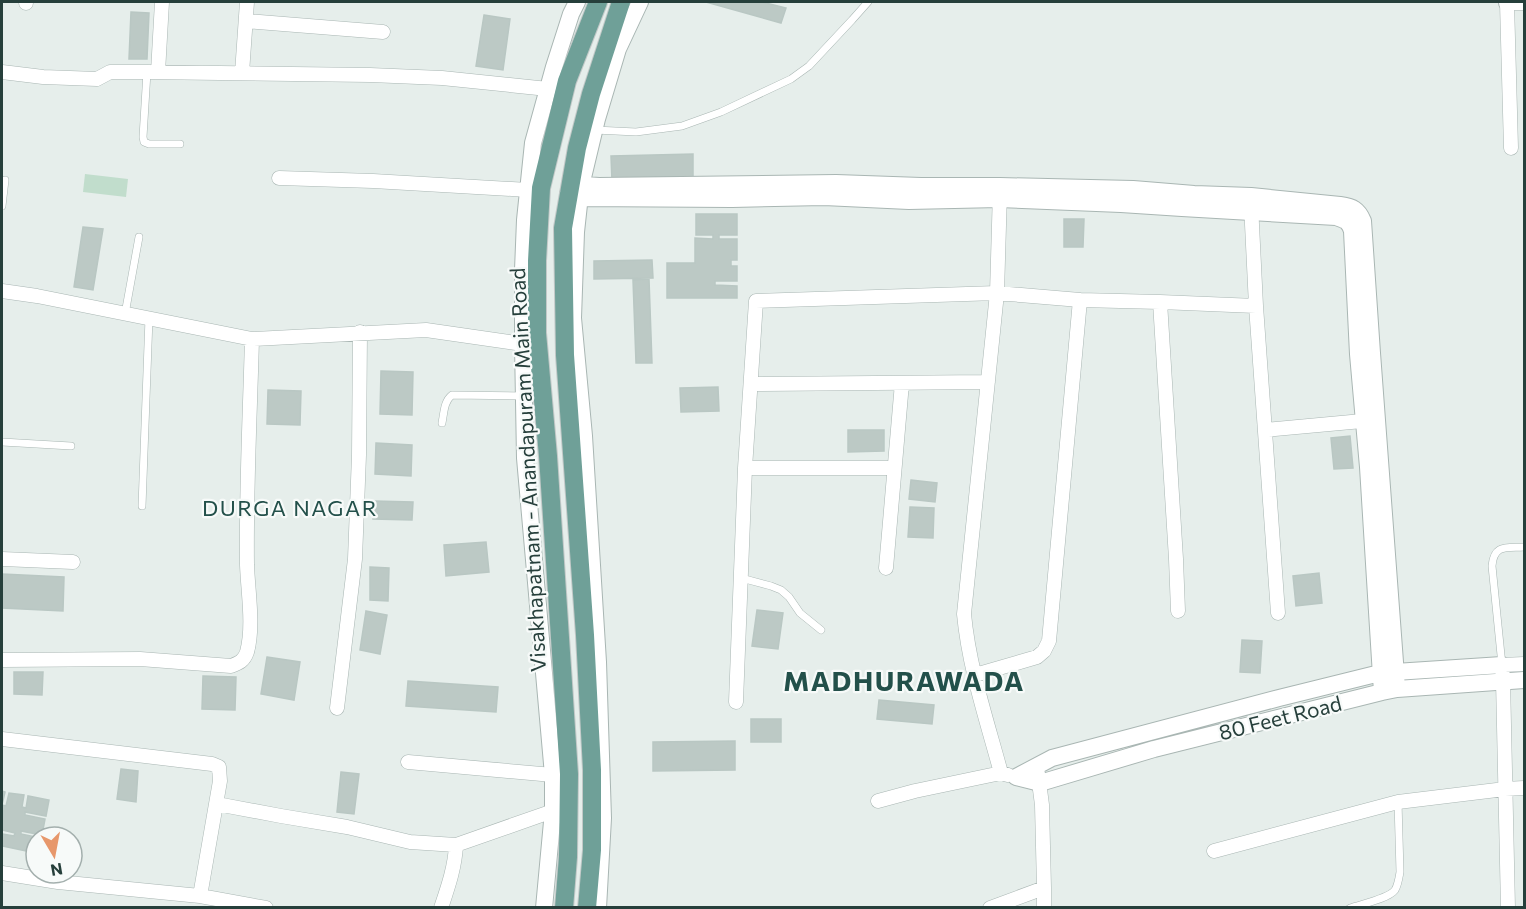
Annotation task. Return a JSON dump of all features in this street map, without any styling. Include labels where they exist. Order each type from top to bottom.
[{"type":"main road","name":"Visakhapatnam - Anandapuram Main Road","points":[[564,908],[568,857],[569,774],[548,456],[537,333],[537,261],[541,188],[567,81],[598,2]]},
{"type":"main road","name":"Visakhapatnam - Anandapuram Main Road","points":[[587,908],[592,850],[592,770],[565,355],[563,228],[575,190],[577,148],[591,94],[621,2]]},
{"type":"street","points":[[153,72],[162,2]]},
{"type":"street","points":[[242,73],[247,2]]},
{"type":"street","points":[[544,908],[553,811],[553,775],[525,458],[524,230],[533,143],[571,14],[577,2]]},
{"type":"street","points":[[598,908],[603,818],[598,662],[584,436],[573,318],[575,190],[618,49],[640,2]]},
{"type":"street","points":[[1511,148],[1513,2]]},
{"type":"street","points":[[246,21],[383,32]]},
{"type":"street","points":[[2,72],[44,77],[97,79],[110,72],[359,75],[442,78],[548,89]]},
{"type":"street","points":[[279,178],[528,190]]},
{"type":"street","points":[[575,190],[836,183],[1000,192],[1132,189],[1194,194],[1251,204],[1340,205],[1360,213],[1363,221],[1370,420],[1389,690]]},
{"type":"street","points":[[1000,192],[997,293],[964,614],[975,675],[1009,775]]},
{"type":"street","points":[[1251,204],[1278,613]]},
{"type":"street","points":[[2,291],[252,339],[426,330],[523,344]]},
{"type":"street","points":[[736,702],[745,468],[756,301],[997,293],[1080,300],[1256,306]]},
{"type":"street","points":[[975,675],[1037,657],[1050,641],[1080,300]]},
{"type":"street","points":[[1160,302],[1178,611]]},
{"type":"street","points":[[337,708],[355,559],[360,332]]},
{"type":"street","points":[[2,660],[140,659],[231,666],[240,663],[246,654],[250,638],[248,533],[252,339]]},
{"type":"street","points":[[751,384],[988,382]]},
{"type":"street","points":[[886,568],[902,383]]},
{"type":"street","points":[[1265,430],[1370,420]]},
{"type":"street","points":[[745,468],[894,468]]},
{"type":"street","points":[[2,560],[73,562]]},
{"type":"street","points":[[1044,908],[1042,805],[1038,775],[1052,758],[1387,672],[1503,673],[1524,664]]},
{"type":"street","points":[[1503,673],[1508,908]]},
{"type":"street","name":"80 Feet Road","points":[[1038,775],[1154,749],[1389,690],[1503,673],[1524,680]]},
{"type":"street","points":[[2,739],[212,764],[219,767],[217,804],[200,896]]},
{"type":"street","points":[[408,762],[553,775]]},
{"type":"street","points":[[878,801],[915,791],[1009,775],[1038,775]]},
{"type":"street","points":[[1214,851],[1398,802],[1524,788]]},
{"type":"street","points":[[217,804],[347,827],[410,842],[456,845],[553,811]]},
{"type":"street","points":[[441,908],[452,876],[456,845]]},
{"type":"street","points":[[2,873],[58,882],[200,896],[266,908]]},
{"type":"street","points":[[990,908],[1044,888]]},
{"type":"lane","points":[[594,129],[636,132],[682,126],[722,112],[791,79],[808,66],[868,2]]},
{"type":"lane","points":[[153,72],[144,142],[180,144]]},
{"type":"lane","points":[[2,206],[5,180]]},
{"type":"lane","points":[[125,314],[139,237]]},
{"type":"lane","points":[[142,506],[150,318]]},
{"type":"lane","points":[[442,423],[445,405],[452,395],[524,396]]},
{"type":"lane","points":[[2,442],[71,446]]},
{"type":"lane","points":[[1503,673],[1492,566],[1493,556],[1498,551],[1524,547]]},
{"type":"lane","points":[[741,578],[781,590],[800,613],[821,630]]},
{"type":"lane","points":[[1350,908],[1386,897],[1394,892],[1400,872],[1398,802]]},
{"type":"green space","points":[[85,174],[128,179],[126,197],[83,192]]},
{"type":"building","points":[[706,2],[762,2],[786,8],[781,23]]},
{"type":"building","points":[[131,12],[149,13],[147,59],[129,59]]},
{"type":"building","points":[[484,15],[510,19],[503,70],[476,66]]},
{"type":"building","points":[[693,154],[693,179],[612,181],[611,156]]},
{"type":"building","points":[[696,214],[737,214],[737,235],[719,235],[719,239],[737,239],[737,260],[731,260],[731,266],[737,266],[737,281],[715,281],[715,285],[737,286],[737,298],[667,298],[667,263],[695,263],[695,238],[713,239],[713,235],[696,235]]},
{"type":"building","points":[[1064,219],[1084,219],[1083,247],[1064,247]]},
{"type":"building","points":[[83,227],[103,229],[93,290],[74,287]]},
{"type":"building","points":[[652,260],[653,278],[594,279],[594,261]]},
{"type":"building","points":[[649,279],[652,363],[636,363],[633,280]]},
{"type":"building","points":[[381,371],[413,372],[412,415],[380,414]]},
{"type":"building","points":[[718,387],[719,411],[681,412],[680,388]]},
{"type":"building","points":[[268,390],[301,391],[300,425],[267,424]]},
{"type":"building","points":[[848,430],[884,430],[884,451],[848,452]]},
{"type":"building","points":[[1350,436],[1353,468],[1334,469],[1331,438]]},
{"type":"building","points":[[376,443],[412,445],[411,476],[375,474]]},
{"type":"building","points":[[911,480],[937,483],[935,502],[909,499]]},
{"type":"building","points":[[374,501],[413,502],[412,520],[373,519]]},
{"type":"building","points":[[910,507],[934,508],[933,538],[908,537]]},
{"type":"building","points":[[486,542],[489,572],[446,576],[444,545]]},
{"type":"building","points":[[370,567],[389,568],[388,601],[370,600]]},
{"type":"building","points":[[1319,573],[1322,603],[1296,606],[1293,576]]},
{"type":"building","points":[[2,574],[64,577],[63,611],[2,608]]},
{"type":"building","points":[[757,610],[783,613],[778,649],[752,646]]},
{"type":"building","points":[[366,611],[387,615],[380,654],[360,650]]},
{"type":"building","points":[[1242,640],[1262,641],[1260,673],[1240,672]]},
{"type":"building","points":[[267,657],[300,662],[294,700],[261,694]]},
{"type":"building","points":[[14,672],[43,672],[42,695],[14,694]]},
{"type":"building","points":[[203,676],[236,677],[235,710],[202,709]]},
{"type":"building","points":[[408,681],[498,687],[496,712],[406,706]]},
{"type":"building","points":[[879,700],[934,705],[932,724],[877,719]]},
{"type":"building","points":[[751,719],[781,719],[781,742],[751,742]]},
{"type":"building","points":[[735,741],[735,770],[653,771],[653,742]]},
{"type":"building","points":[[121,769],[138,771],[136,802],[117,799]]},
{"type":"building","points":[[341,772],[359,774],[354,814],[337,812]]},
{"type":"building","points":[[9,793],[24,795],[22,807],[26,808],[28,796],[49,800],[46,816],[25,812],[25,815],[45,819],[44,825],[24,825],[24,832],[21,831],[21,834],[24,835],[24,851],[2,846],[2,834],[14,836],[15,833],[2,830],[2,805],[6,806]]},
{"type":"district","name":"DURGA NAGAR","points":[[290,507]]},
{"type":"district","name":"MADHURAWADA","points":[[904,680]]}]
